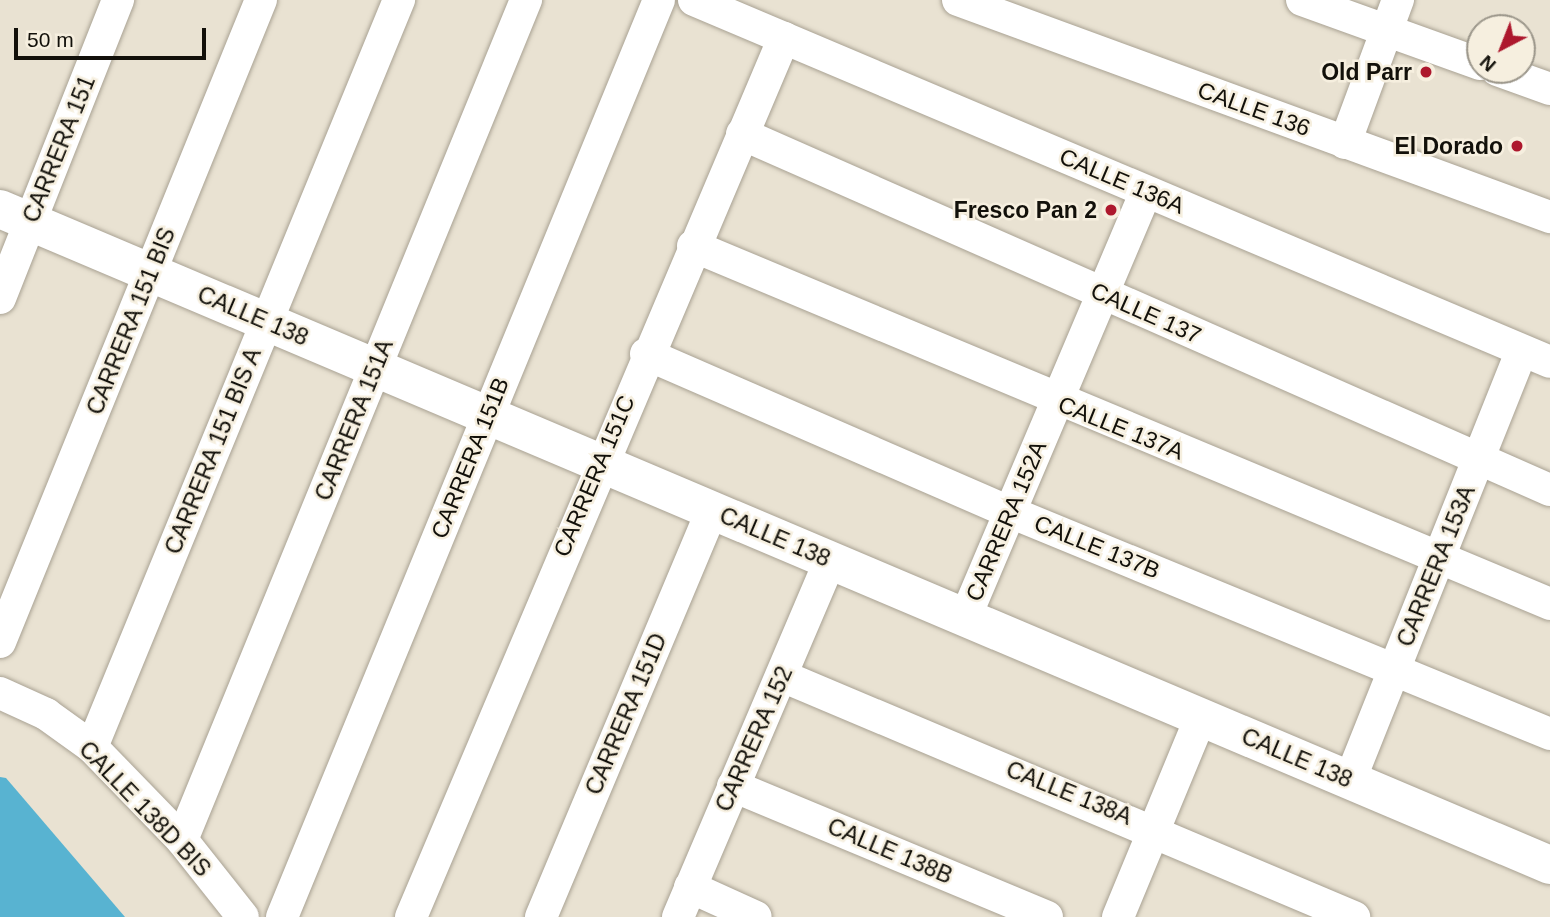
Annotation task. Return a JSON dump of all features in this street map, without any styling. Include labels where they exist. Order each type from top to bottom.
[{"type":"main road","name":"CALLE 138","points":[[15,215],[1550,865]]},
{"type":"street","name":"CARRERA 151","points":[[0,298],[15,215],[118,0]]},
{"type":"street","name":"CARRERA 151 BIS","points":[[0,642],[261,0]]},
{"type":"street","name":"CARRERA 151 BIS A","points":[[92,747],[399,0]]},
{"type":"street","name":"CARRERA 151A","points":[[182,840],[526,0]]},
{"type":"street","name":"CARRERA 151B","points":[[282,917],[659,0]]},
{"type":"street","name":"CALLE 136A","points":[[694,0],[1536,357]]},
{"type":"street","name":"CALLE 136","points":[[960,0],[1550,217]]},
{"type":"street","points":[[1302,0],[1466,59]]},
{"type":"street","points":[[1345,142],[1398,0]]},
{"type":"street","name":"CARRERA 151C","points":[[411,917],[599,462],[784,38]]},
{"type":"street","name":"CALLE 137","points":[[742,134],[1477,463],[1550,490]]},
{"type":"street","name":"CARRERA 152A","points":[[965,618],[1146,192]]},
{"type":"street","name":"CALLE 137A","points":[[693,246],[1057,402],[1440,556],[1550,604]]},
{"type":"street","name":"CALLE 137B","points":[[646,354],[1010,512],[1395,668],[1550,734]]},
{"type":"street","name":"CARRERA 153A","points":[[1350,780],[1477,463],[1536,357]]},
{"type":"street","name":"CARRERA 151D","points":[[541,917],[712,510]]},
{"type":"street","name":"CARRERA 152","points":[[678,917],[830,560]]},
{"type":"street","name":"CALLE 138A","points":[[782,676],[1155,828],[1354,917]]},
{"type":"street","name":"CALLE 138D BIS","points":[[0,693],[46,714],[92,747],[182,840],[243,917]]},
{"type":"street","points":[[1118,917],[1201,717]]},
{"type":"street","name":"CALLE 138B","points":[[733,786],[1047,917]]},
{"type":"street","points":[[690,887],[755,917]]},
{"type":"water","points":[[0,777],[6,778],[125,917],[0,917]]},
{"type":"place","name":"Old Parr","points":[[1426,72]]},
{"type":"place","name":"El Dorado","points":[[1517,146]]},
{"type":"place","name":"Fresco Pan 2","points":[[1111,210]]}]
